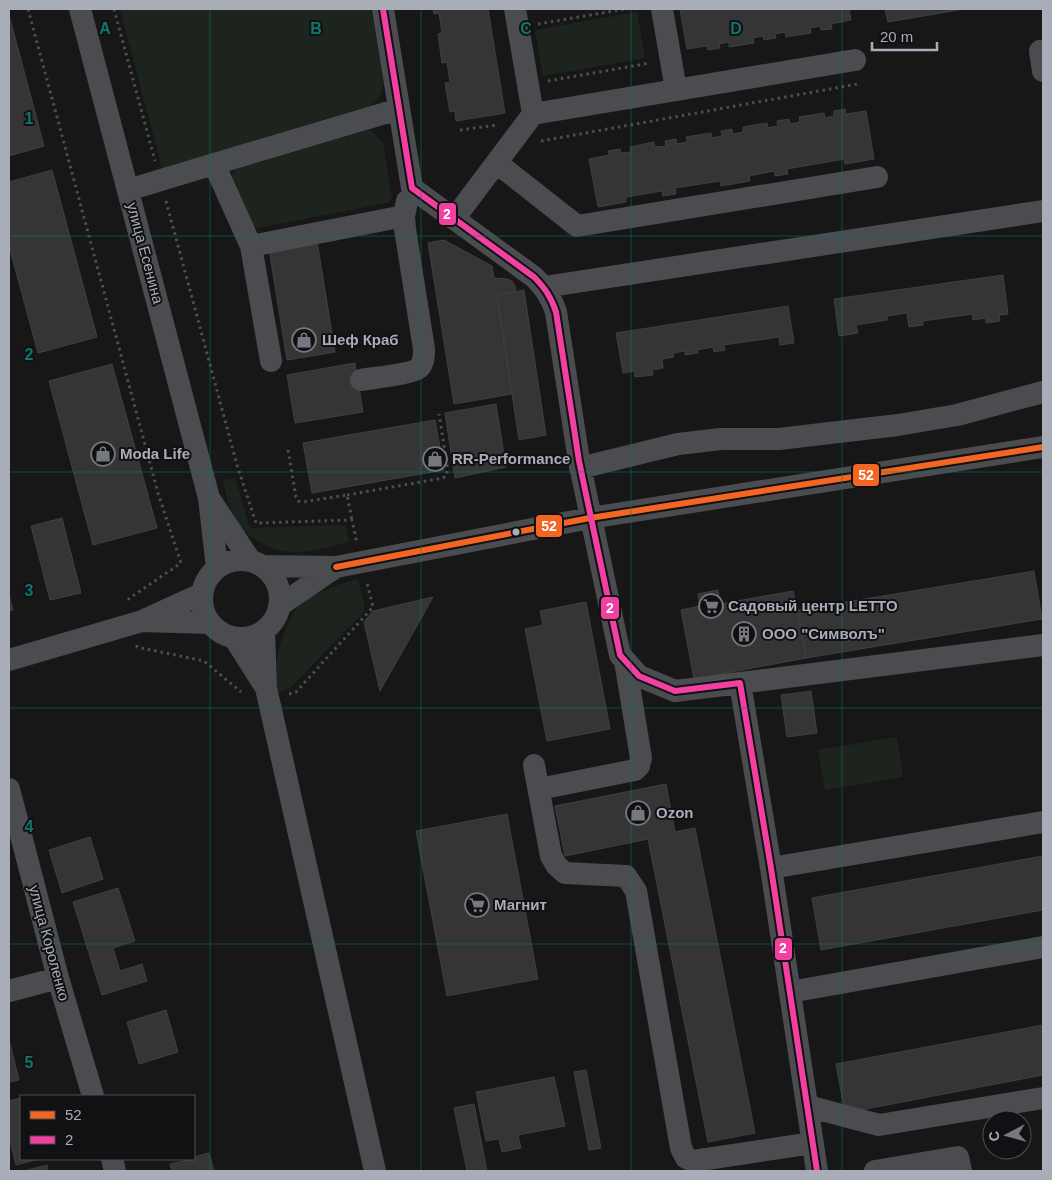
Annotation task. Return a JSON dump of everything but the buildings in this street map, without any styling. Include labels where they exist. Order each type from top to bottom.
[{"type":"street","name":"улица Есенина","points":[[80,9],[209,498]]},
{"type":"street","points":[[361,380],[409,372],[418,368],[424,360],[424,349],[404,216],[412,188],[383,9]]},
{"type":"street","points":[[662,9],[676,90]]},
{"type":"street","points":[[454,219],[532,114],[516,18]]},
{"type":"street","points":[[532,114],[855,60]]},
{"type":"street","points":[[128,190],[399,109]]},
{"type":"street","points":[[503,155],[577,226],[876,177]]},
{"type":"street","points":[[214,164],[252,246],[272,361]]},
{"type":"street","points":[[412,188],[534,277],[544,286],[552,299],[556,312],[580,468],[620,655],[639,676],[675,691],[1043,645]]},
{"type":"street","points":[[544,286],[1043,211]]},
{"type":"street","points":[[252,246],[404,216]]},
{"type":"street","points":[[580,468],[678,444],[721,439],[779,439],[898,425],[957,415],[1043,392]]},
{"type":"street","points":[[209,498],[257,563],[274,576],[279,590],[280,606],[274,620],[264,632],[250,638],[235,639],[220,634],[209,623],[202,609],[202,594],[207,579],[217,568],[231,561],[257,563],[336,567],[590,518],[1043,447]]},
{"type":"street","points":[[209,498],[217,568]]},
{"type":"street","points":[[280,606],[336,567]]},
{"type":"street","points":[[9,660],[142,621],[202,594]]},
{"type":"street","points":[[142,621],[209,623]]},
{"type":"street","points":[[264,632],[266,688],[375,1171]]},
{"type":"street","points":[[235,639],[266,688]]},
{"type":"street","points":[[538,789],[635,770],[639,766],[641,758],[625,661]]},
{"type":"street","points":[[740,683],[771,868],[817,1171]]},
{"type":"street","points":[[534,765],[551,856],[557,866],[565,873],[626,876],[636,891],[682,1148],[686,1158],[692,1166],[812,1143]]},
{"type":"street","name":"улица Короленко","points":[[9,789],[58,978],[93,1095]]},
{"type":"street","points":[[771,868],[1043,822]]},
{"type":"street","points":[[790,992],[1043,947]]},
{"type":"street","points":[[9,991],[58,978]]},
{"type":"street","points":[[807,1106],[879,1126],[1043,1098]]},
{"type":"street","points":[[875,1171],[958,1157],[961,1171]]},
{"type":"path","points":[[516,18],[625,9]]},
{"type":"path","points":[[528,85],[671,59]]},
{"type":"path","points":[[503,155],[858,84]]},
{"type":"path","points":[[460,130],[503,124]]},
{"type":"path","points":[[288,450],[296,497],[298,501],[303,502],[443,478],[447,475],[447,464],[438,414]]},
{"type":"path","points":[[347,495],[352,520]]},
{"type":"shaded area","points":[[120,9],[371,9],[383,78],[381,94],[370,106],[162,168]]},
{"type":"shaded area","points":[[637,12],[645,58],[543,76],[535,30]]},
{"type":"shaded area","points":[[366,131],[372,131],[383,143],[392,199],[387,203],[258,228],[249,226],[230,181],[233,173],[238,168]]},
{"type":"shaded area","points":[[235,478],[249,526],[252,528],[342,525],[346,527],[349,542],[318,549],[291,552],[272,548],[254,539],[240,526],[228,500],[223,481]]},
{"type":"shaded area","points":[[358,579],[364,602],[364,612],[290,688],[278,692],[276,672],[278,653],[291,617],[307,599],[335,586]]},
{"type":"shaded area","points":[[897,737],[903,777],[825,790],[818,750]]},
{"type":"transit line","name":"2","points":[[383,9],[412,188],[534,277],[547,293],[556,312],[579,461],[620,655],[639,676],[675,691],[740,683],[771,868],[817,1171]]},
{"type":"transit line","name":"52","points":[[336,567],[590,518],[1043,447]]},
{"type":"place","name":"Шеф Краб","points":[[304,340]]},
{"type":"place","name":"Moda Life","points":[[103,454]]},
{"type":"place","name":"RR-Performance","points":[[435,459]]},
{"type":"place","name":"Садовый центр LETTO","points":[[711,606]]},
{"type":"place","name":"ООО \"Символъ\"","points":[[744,634]]},
{"type":"place","name":"Ozon","points":[[638,813]]},
{"type":"place","name":"Магнит","points":[[477,905]]}]
